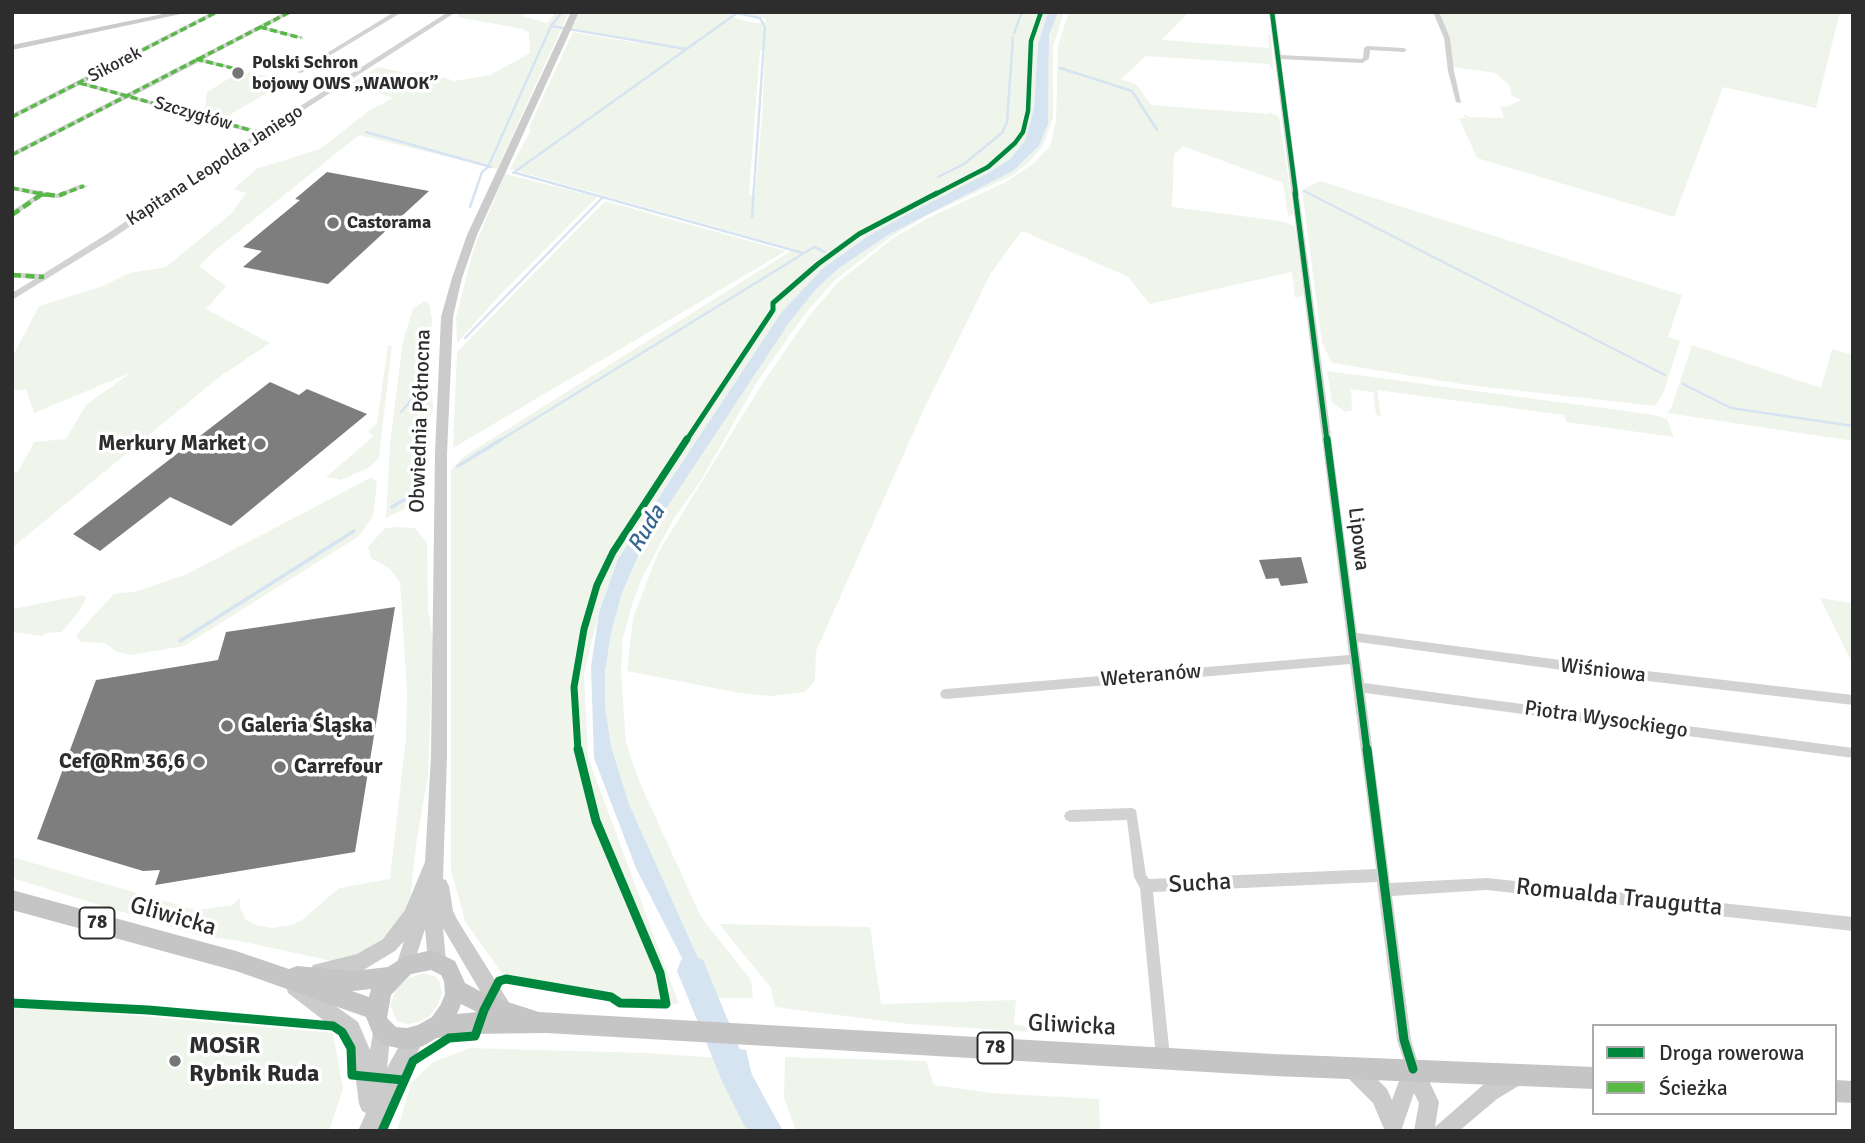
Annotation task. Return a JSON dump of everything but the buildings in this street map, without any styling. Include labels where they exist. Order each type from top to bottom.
[{"type":"main road","points":[[12,48],[186,12]]},
{"type":"main road","name":"Obwiednia Północna","points":[[437,961],[434,936],[434,857],[439,756],[441,454],[447,317],[472,235],[575,12]]},
{"type":"main road","points":[[280,974],[344,968],[360,963],[389,945],[412,916],[434,857]]},
{"type":"main road","points":[[434,857],[445,913],[503,1011]]},
{"type":"main road","name":"Obwiednia Północna","points":[[398,972],[415,938],[434,857]]},
{"type":"main road","name":"Gliwicka","points":[[12,900],[280,974],[342,981],[398,972]]},
{"type":"main road","name":"78","points":[[398,972],[419,961],[437,961]]},
{"type":"main road","points":[[366,1131],[392,1079],[425,1032],[449,1011],[455,989],[452,973],[437,961]]},
{"type":"main road","points":[[366,1131],[376,1077],[382,989],[398,972]]},
{"type":"main road","points":[[280,974],[351,1029],[363,1056],[369,1104]]},
{"type":"main road","name":"Gliwicka","points":[[280,974],[379,1020]]},
{"type":"main road","name":"Gliwicka","points":[[455,989],[472,1000],[503,1011],[547,1021]]},
{"type":"main road","name":"78","points":[[379,1020],[399,1039],[425,1032]]},
{"type":"main road","name":"Gliwicka","points":[[425,1032],[467,1023],[547,1021],[1353,1069],[1413,1069],[1592,1078]]},
{"type":"main road","points":[[1353,1069],[1380,1096],[1393,1127]]},
{"type":"main road","points":[[1393,1127],[1413,1069]]},
{"type":"main road","points":[[1413,1069],[1429,1102],[1424,1131]]},
{"type":"main road","points":[[1443,1131],[1490,1092],[1519,1074]]},
{"type":"street","name":"Sikorek","points":[[12,117],[217,12]]},
{"type":"street","name":"Szczygłów","points":[[12,155],[290,12]]},
{"type":"street","points":[[299,72],[399,12]]},
{"type":"street","name":"Kapitana Leopolda Janiego","points":[[12,297],[261,133],[453,12]]},
{"type":"street","name":"Lipowa","points":[[1272,12],[1404,1040],[1413,1069]]},
{"type":"street","points":[[1436,12],[1447,38],[1449,62],[1459,102]]},
{"type":"street","points":[[260,27],[301,38]]},
{"type":"street","points":[[1278,57],[1359,61],[1365,60],[1367,48],[1404,50]]},
{"type":"street","points":[[196,59],[244,71]]},
{"type":"street","points":[[80,83],[125,95]]},
{"type":"street","name":"Szczygłów","points":[[125,95],[261,133]]},
{"type":"street","points":[[12,188],[58,196],[84,186]]},
{"type":"street","points":[[12,215],[42,194]]},
{"type":"street","points":[[12,275],[44,277]]},
{"type":"street","name":"Wiśniowa","points":[[1353,637],[1664,679],[1853,700]]},
{"type":"street","name":"Weteranów","points":[[946,694],[1356,659]]},
{"type":"street","name":"Piotra Wysockiego","points":[[1359,687],[1853,753]]},
{"type":"street","points":[[1070,816],[1132,814],[1140,877],[1146,886]]},
{"type":"street","name":"Sucha","points":[[1163,1057],[1146,886],[1383,875]]},
{"type":"street","name":"Romualda Traugutta","points":[[1385,890],[1487,884],[1853,924]]},
{"type":"shaded area","points":[[460,12],[524,12],[523,16],[547,23],[556,12],[569,12],[497,169],[359,135],[199,266],[226,286],[206,309],[270,343],[218,378],[12,548],[12,473],[18,472],[34,442],[66,439],[86,405],[130,373],[34,413],[26,389],[12,391],[12,358],[39,306],[103,286],[129,273],[166,267],[232,213],[246,193],[234,189],[256,169],[320,149],[370,110],[393,98],[352,83],[378,67],[406,73],[424,72],[455,81],[490,75],[530,53],[529,33],[523,29],[457,17]]},
{"type":"shaded area","points":[[580,12],[728,12],[734,13],[730,17],[756,23],[767,22],[764,18],[742,12],[1048,12],[1038,44],[1034,108],[1025,141],[1010,159],[988,173],[868,236],[822,269],[781,313],[618,559],[599,612],[584,674],[588,757],[679,1004],[620,1003],[611,997],[506,979],[465,921],[451,870],[451,470],[463,457],[794,249],[510,169],[530,132],[530,125],[573,32],[637,43],[639,41],[571,28]],"holes":[[[765,50],[755,198],[749,194],[760,51]]]},
{"type":"shaded area","points":[[1058,12],[1064,12],[1053,47],[1053,117],[1043,146],[1013,175],[926,216],[889,238],[834,281],[804,315],[757,382],[700,482],[674,518],[641,580],[631,608],[623,638],[621,671],[626,743],[640,783],[701,917],[751,980],[753,998],[716,998],[629,804],[611,746],[605,706],[605,672],[611,633],[622,593],[660,518],[789,323],[816,289],[838,269],[888,235],[1013,171],[1039,146],[1048,124],[1049,35]]},
{"type":"shaded area","points":[[1069,12],[1189,12],[1162,40],[1269,48],[1268,35],[1271,35],[1273,69],[1269,64],[1146,56],[1121,79],[1137,85],[1151,105],[1269,112],[1279,117],[1294,215],[1288,216],[1283,183],[1183,146],[1174,154],[1172,207],[1280,221],[1295,226],[1304,295],[1295,298],[1292,272],[1150,304],[1127,276],[1022,231],[991,273],[923,411],[816,651],[815,681],[805,692],[770,696],[740,693],[627,671],[633,618],[658,553],[760,387],[809,316],[838,282],[893,238],[928,218],[1006,182],[1034,163],[1050,146],[1056,121],[1058,45]]},
{"type":"shaded area","points":[[1439,12],[1840,12],[1816,108],[1723,87],[1674,217],[1477,158],[1459,118],[1466,118],[1463,114],[1470,117],[1504,118],[1500,106],[1506,107],[1521,100],[1511,95],[1510,86],[1496,73],[1452,67]]},
{"type":"shaded area","points":[[249,72],[271,77],[267,80],[282,84],[221,120],[204,115],[207,92],[233,76],[242,77]]},
{"type":"shaded area","points":[[505,174],[597,197],[499,296],[457,343],[456,317],[474,248]]},
{"type":"shaded area","points":[[1320,181],[1682,295],[1668,337],[1680,341],[1663,394],[1655,406],[1468,385],[1332,363],[1322,343],[1302,190]]},
{"type":"shaded area","points":[[605,201],[786,251],[453,448],[457,352]]},
{"type":"shaded area","points":[[424,301],[429,303],[432,319],[429,364],[433,408],[427,431],[428,479],[424,493],[410,506],[386,518],[390,444],[403,341],[413,309]]},
{"type":"shaded area","points":[[388,345],[392,346],[379,458],[370,467],[341,480],[326,477],[374,436],[368,432],[377,423]]},
{"type":"shaded area","points":[[1692,345],[1821,388],[1832,349],[1853,355],[1853,441],[1667,413],[1672,406]]},
{"type":"shaded area","points":[[1327,371],[1655,415],[1667,419],[1674,437],[1566,422],[1564,415],[1377,390],[1381,416],[1376,415],[1373,392],[1351,389],[1352,410],[1346,412],[1332,403]]},
{"type":"shaded area","points":[[372,477],[377,483],[373,516],[358,537],[184,646],[132,655],[117,652],[105,643],[80,642],[76,635],[114,594],[138,591],[187,574]]},
{"type":"shaded area","points":[[385,528],[415,528],[427,543],[428,608],[433,641],[428,776],[409,907],[393,931],[358,955],[332,961],[240,941],[200,936],[12,878],[12,857],[196,910],[232,905],[240,898],[240,908],[246,920],[272,928],[292,925],[305,918],[339,888],[390,879],[406,738],[407,692],[400,582],[390,569],[371,558],[368,547]]},
{"type":"shaded area","points":[[84,595],[86,599],[80,610],[62,632],[46,633],[43,636],[12,632],[12,609]]},
{"type":"shaded area","points":[[1820,598],[1853,603],[1853,665]]},
{"type":"shaded area","points":[[719,924],[870,927],[881,1004],[1016,1000],[1014,1024],[1064,1034],[909,1024],[775,1007],[771,988]]},
{"type":"shaded area","points":[[424,973],[437,977],[440,983],[442,993],[438,1005],[430,1016],[419,1022],[407,1024],[397,1021],[390,1005],[396,990],[408,978]]},
{"type":"shaded area","name":"MOSiR Rybnik Ruda","points":[[15,1005],[333,1033],[343,1089],[329,1131],[12,1131],[12,1008]]},
{"type":"shaded area","points":[[470,1048],[721,1058],[758,1131],[397,1131],[411,1083],[433,1062]]},
{"type":"shaded area","points":[[785,1057],[926,1061],[934,1085],[992,1093],[1099,1099],[1100,1131],[796,1131],[784,1098]]},
{"type":"water","points":[[1048,12],[1058,12],[1049,35],[1048,124],[1039,146],[1013,171],[888,235],[838,269],[816,289],[789,323],[660,518],[642,548],[622,593],[611,633],[605,672],[605,706],[611,746],[629,804],[716,998],[688,998],[690,981],[682,958],[636,868],[594,758],[591,667],[599,612],[618,559],[781,313],[822,269],[868,236],[988,173],[1010,159],[1025,141],[1034,108],[1038,44]]},
{"type":"water","points":[[709,1046],[746,1050],[752,1075],[783,1131],[758,1131]]},
{"type":"waterway","points":[[551,26],[562,12]]},
{"type":"waterway","points":[[1014,33],[1022,12]]},
{"type":"waterway","points":[[513,173],[737,13],[760,18],[765,27],[752,217]]},
{"type":"waterway","points":[[488,166],[551,26]]},
{"type":"waterway","points":[[551,26],[686,49]]},
{"type":"waterway","points":[[938,177],[964,164],[1002,133],[1007,122],[1013,38]]},
{"type":"waterway","points":[[1060,68],[1132,91],[1157,130]]},
{"type":"waterway","points":[[366,132],[488,166]]},
{"type":"waterway","points":[[470,207],[482,172],[488,166]]},
{"type":"waterway","points":[[516,173],[603,197]]},
{"type":"waterway","points":[[1304,191],[1665,375]]},
{"type":"waterway","points":[[465,338],[603,197]]},
{"type":"waterway","points":[[603,197],[803,253]]},
{"type":"waterway","points":[[499,441],[814,247],[825,252]]},
{"type":"waterway","points":[[1683,384],[1731,408],[1853,426]]},
{"type":"waterway","points":[[401,412],[422,388]]},
{"type":"waterway","points":[[458,466],[502,439]]},
{"type":"waterway","points":[[392,507],[420,490]]},
{"type":"waterway","points":[[180,641],[354,531]]},
{"type":"waterway","name":"Ruda","points":[[692,971],[733,1070],[765,1131]]},
{"type":"marked path","points":[[12,117],[217,12]]},
{"type":"marked path","points":[[12,155],[290,12]]},
{"type":"marked path","points":[[260,27],[301,38]]},
{"type":"marked path","points":[[196,59],[244,71]]},
{"type":"marked path","points":[[80,83],[261,133]]},
{"type":"marked path","points":[[12,215],[42,194],[58,196],[84,186]]},
{"type":"marked path","points":[[12,188],[42,194]]},
{"type":"marked path","points":[[12,275],[44,277]]},
{"type":"cycle path","points":[[382,1131],[413,1061],[449,1038],[475,1036],[484,1010],[499,981],[506,979],[611,997],[620,1003],[666,1004],[660,973],[596,821],[578,758],[574,687],[584,629],[597,585],[613,552],[773,310],[773,303],[818,264],[859,234],[988,167],[1015,143],[1023,132],[1028,111],[1031,41],[1041,12]]},
{"type":"cycle path","points":[[1272,12],[1404,1040],[1413,1069]]},
{"type":"cycle path","points":[[12,1003],[148,1010],[333,1026],[342,1032],[351,1048],[352,1075],[403,1080]]},
{"type":"place","name":"Polski Schron bojowy OWS „WAWOK”","points":[[238,73]]},
{"type":"place","name":"Castorama","points":[[333,223]]},
{"type":"place","name":"Merkury Market","points":[[260,444]]},
{"type":"place","name":"Galeria Śląska","points":[[227,726]]},
{"type":"place","name":"Cef@Rm 36,6","points":[[199,762]]},
{"type":"place","name":"Carrefour","points":[[280,767]]},
{"type":"place","name":"MOSiR Rybnik Ruda","points":[[175,1061]]}]
